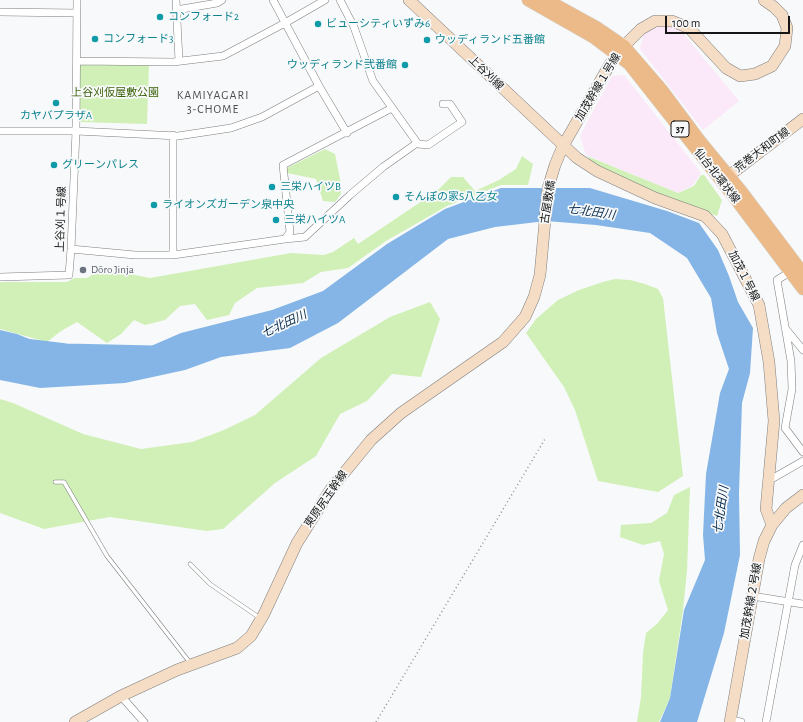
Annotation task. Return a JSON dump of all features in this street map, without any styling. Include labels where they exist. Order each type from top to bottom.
[{"type":"main road","name":"仙台北環状線","points":[[528,0],[593,37],[621,50]]},
{"type":"main road","name":"仙台北環状線","points":[[547,0],[596,27],[662,90],[700,141],[725,179],[803,273]]},
{"type":"main road","name":"仙台北環状線","points":[[725,179],[734,197],[803,290]]},
{"type":"street","name":"上谷刈１号線","points":[[0,277],[69,275],[72,249],[76,132],[77,0]]},
{"type":"street","points":[[176,0],[178,62]]},
{"type":"street","points":[[176,10],[216,3],[222,0]]},
{"type":"street","points":[[273,0],[319,86],[347,133]]},
{"type":"street","points":[[77,61],[178,62],[223,56],[325,0]]},
{"type":"street","points":[[340,0],[354,27],[373,81],[418,144],[428,145],[462,122],[450,104],[443,104]]},
{"type":"street","name":"上谷刈線","points":[[409,0],[563,146]]},
{"type":"street","name":"加茂幹線１号線","points":[[555,165],[563,146],[621,50],[641,29],[656,21],[672,21],[689,28],[726,68],[740,76],[755,74],[772,66],[786,46],[787,28],[782,15],[764,0]]},
{"type":"street","points":[[0,12],[77,13]]},
{"type":"street","points":[[0,131],[173,136],[231,128],[262,117],[319,86]]},
{"type":"street","points":[[285,239],[290,232],[283,165],[347,133],[392,108]]},
{"type":"street","name":"荒巻大和町線","points":[[725,179],[803,119]]},
{"type":"street","points":[[173,136],[173,255]]},
{"type":"street","points":[[72,249],[135,255],[173,255],[305,237],[350,195],[383,167],[417,143]]},
{"type":"street","name":"加茂１号線","points":[[563,146],[577,158],[597,171],[655,198],[705,216],[722,234],[759,305],[768,362],[774,420],[766,510],[772,525]]},
{"type":"street","name":"古屋敷橋","points":[[543,239],[548,188],[555,165]]},
{"type":"street","name":"東原尻玉幹線","points":[[75,722],[121,696],[177,670],[237,648],[251,636],[261,619],[297,543],[331,489],[371,440],[401,413],[503,342],[525,317],[534,296],[540,275],[543,239]]},
{"type":"street","points":[[790,272],[777,280],[791,361],[792,389],[785,428],[803,452]]},
{"type":"street","points":[[784,327],[803,350]]},
{"type":"street","points":[[768,480],[803,461]]},
{"type":"street","name":"加茂幹線２号線","points":[[734,721],[758,559],[764,541],[772,525],[786,508],[803,495]]},
{"type":"street","points":[[766,722],[795,565],[803,545]]},
{"type":"street","points":[[752,596],[803,604]]},
{"type":"street","points":[[121,696],[144,722]]},
{"type":"lane","points":[[55,482],[64,482],[107,556],[191,664]]},
{"type":"lane","points":[[190,564],[210,584],[261,619]]},
{"type":"path","points":[[376,722],[545,439]]},
{"type":"shaded area","points":[[658,23],[677,26],[739,101],[703,130],[640,49],[644,32]]},
{"type":"shaded area","points":[[624,75],[701,173],[693,185],[678,193],[586,155],[580,136],[612,76]]},
{"type":"green space","name":"上谷刈仮屋敷公園","points":[[80,64],[149,65],[147,124],[80,122]]},
{"type":"green space","points":[[325,149],[335,154],[341,184],[341,194],[335,202],[323,201],[316,179],[287,173],[287,168]]},
{"type":"green space","points":[[522,156],[533,164],[528,185],[501,185],[447,206],[386,241],[348,268],[321,272],[303,283],[257,288],[235,303],[229,315],[207,320],[195,304],[180,306],[165,320],[145,325],[134,320],[121,334],[107,343],[77,322],[61,331],[47,342],[0,329],[0,282],[67,282],[74,278],[87,278],[98,271],[115,271],[150,278],[291,253],[324,255],[333,252],[354,238],[358,244],[437,191],[451,177],[463,177],[475,191],[499,180],[516,169]]},
{"type":"green space","points":[[587,156],[678,193],[694,186],[701,175],[704,175],[722,200],[717,216],[658,195],[599,169]]},
{"type":"green space","points":[[615,279],[630,280],[658,289],[663,298],[683,476],[658,492],[598,481],[575,410],[564,387],[526,333],[536,319],[558,300],[579,290]]},
{"type":"green space","points":[[430,302],[440,319],[421,377],[392,374],[367,401],[340,414],[316,456],[275,483],[223,529],[207,531],[110,517],[44,529],[0,513],[0,399],[13,403],[83,434],[141,449],[192,442],[224,430],[255,415],[321,358],[390,317]]},
{"type":"green space","points":[[690,487],[687,571],[683,610],[670,698],[659,722],[637,722],[641,697],[643,653],[646,633],[657,624],[668,610],[659,581],[664,554],[660,541],[643,545],[620,537],[621,525],[651,523],[667,513],[674,495]]},
{"type":"water","points":[[501,188],[590,188],[667,211],[699,223],[718,250],[738,302],[753,328],[750,373],[742,403],[739,493],[740,555],[724,633],[697,722],[660,722],[670,698],[684,610],[705,560],[703,535],[706,474],[720,393],[729,369],[717,333],[711,298],[687,258],[650,233],[596,225],[546,221],[495,227],[448,239],[338,323],[290,348],[221,357],[185,370],[125,383],[40,388],[0,380],[0,330],[17,334],[76,358],[121,359],[181,333],[272,310],[323,291],[387,244],[445,209]]},
{"type":"waterway","name":"七北田川","points":[[0,339],[25,346],[66,351],[154,353]]},
{"type":"place","name":"コンフォード2","points":[[160,17]]},
{"type":"place","name":"ビューシティいずみ6","points":[[318,24]]},
{"type":"place","name":"コンフォード3","points":[[95,39]]},
{"type":"place","name":"ウッディランド五番館","points":[[427,40]]},
{"type":"place","name":"ウッディランド弐番館","points":[[405,65]]},
{"type":"place","name":"カヤバプラザA","points":[[56,103]]},
{"type":"place","name":"グリーンパレス","points":[[54,165]]},
{"type":"place","name":"三栄ハイツB","points":[[272,187]]},
{"type":"place","name":"そんぽの家S八乙女","points":[[396,197]]},
{"type":"place","name":"ライオンズガーデン泉中央","points":[[154,205]]},
{"type":"place","name":"三栄ハイツA","points":[[276,220]]},
{"type":"place","name":"Dōro Jinja","points":[[83,270]]},
{"type":"district","name":"KAMIYAGARI 3-CHOME","points":[[213,102]]}]
